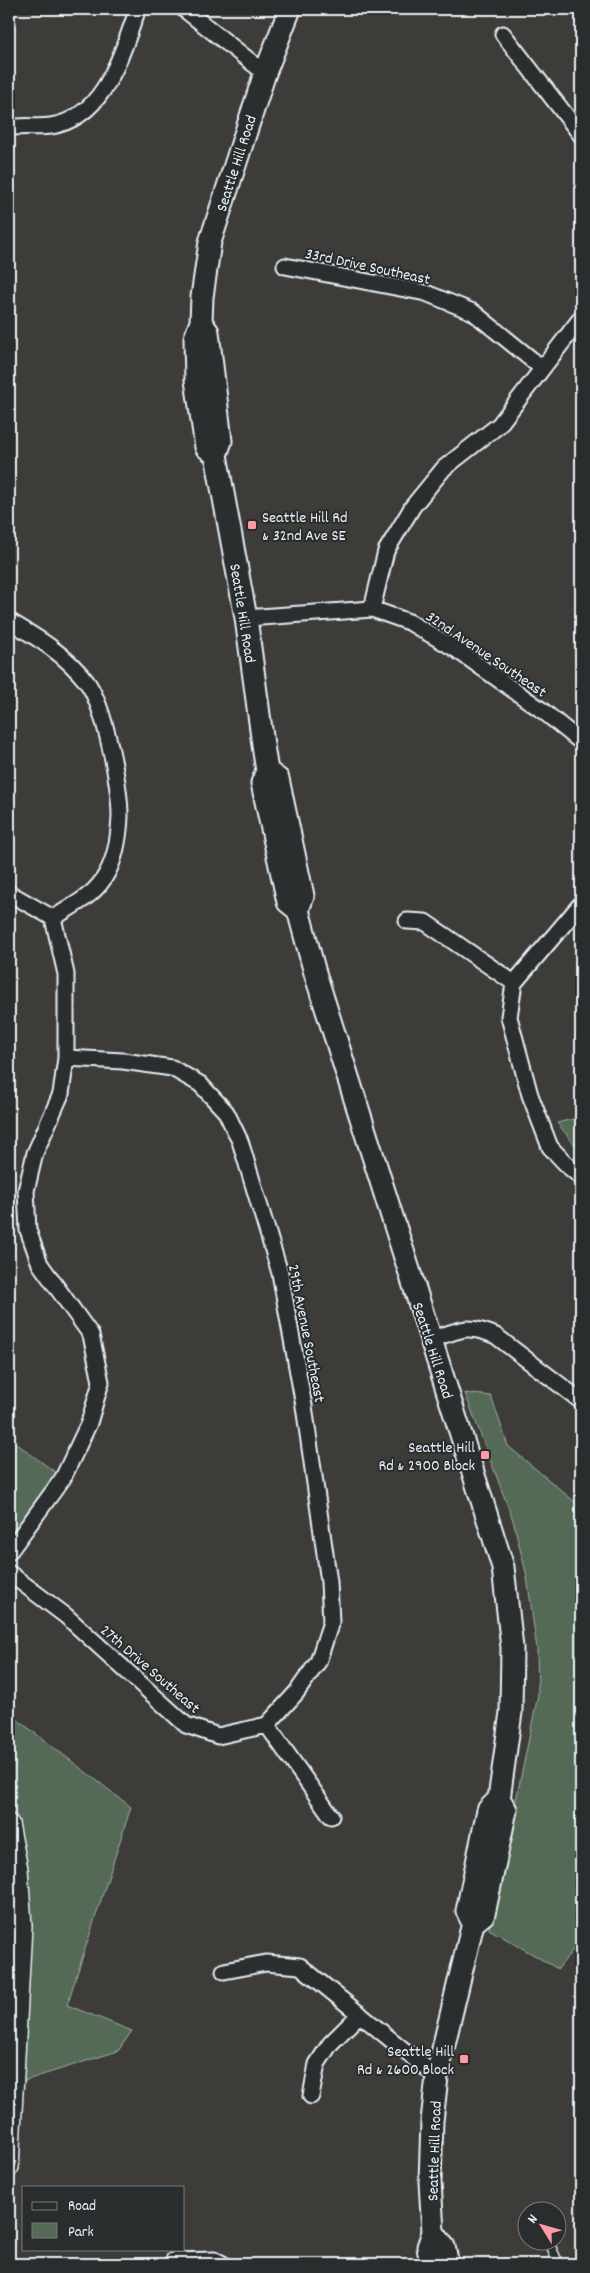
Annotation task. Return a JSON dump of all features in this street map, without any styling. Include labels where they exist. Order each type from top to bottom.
[{"type":"main road","name":"Seattle Hill Road","points":[[290,9],[264,73],[210,242],[202,297],[202,322],[195,338],[196,380],[206,447],[216,455],[246,618],[267,771],[262,783],[288,902],[298,910],[314,973],[503,1566],[512,1648],[511,1712],[499,1799],[488,1810],[467,1911],[473,1923],[437,2076],[432,2120],[430,2182],[434,2232],[428,2247],[431,2264]]},
{"type":"main road","name":"Seattle Hill Road","points":[[434,2232],[444,2246],[448,2264]]},
{"type":"street","points":[[9,128],[52,126],[82,114],[101,96],[138,9]]},
{"type":"street","points":[[184,9],[264,73]]},
{"type":"street","points":[[503,34],[581,135]]},
{"type":"street","name":"33rd Drive Southeast","points":[[285,266],[426,293],[473,312],[542,368]]},
{"type":"street","points":[[372,609],[386,551],[412,506],[444,468],[499,425],[581,318]]},
{"type":"street","name":"32nd Avenue Southeast","points":[[246,618],[372,609],[409,622],[454,648],[542,710],[581,742]]},
{"type":"street","points":[[9,621],[63,655],[88,683],[99,705],[115,778],[120,817],[115,850],[108,873],[93,894],[53,918]]},
{"type":"street","points":[[9,893],[53,918],[66,974],[66,1058],[61,1094],[35,1153],[26,1191],[28,1230],[40,1264],[92,1336],[101,1382],[89,1423],[63,1478],[9,1552]]},
{"type":"street","points":[[581,904],[514,983],[509,1017],[530,1095],[550,1147],[581,1177]]},
{"type":"street","points":[[407,921],[425,922],[514,983]]},
{"type":"street","name":"29th Avenue Southeast","points":[[66,1058],[124,1061],[172,1068],[200,1084],[226,1112],[240,1141],[272,1245],[280,1273],[304,1406],[329,1582],[331,1622],[318,1662],[296,1694],[267,1725]]},
{"type":"street","points":[[431,1340],[467,1327],[484,1330],[496,1336],[581,1401]]},
{"type":"street","name":"27th Drive Southeast","points":[[9,1573],[66,1616],[186,1725],[218,1736],[267,1725]]},
{"type":"street","points":[[267,1725],[330,1816]]},
{"type":"street","points":[[9,1824],[18,1869],[22,1926],[9,2167]]},
{"type":"street","points":[[224,1971],[266,1963],[300,1966],[437,2076]]},
{"type":"street","points":[[311,2096],[317,2064],[330,2044],[360,2014]]},
{"type":"street","points":[[171,2258],[215,2260],[223,2264]]},
{"type":"lane","points":[[553,2250],[559,2264]]},
{"type":"green space","points":[[581,1117],[581,1152],[557,1123]]},
{"type":"green space","points":[[465,1393],[491,1396],[508,1446],[581,1507],[581,1939],[558,1969],[489,1929],[538,1695],[537,1649],[527,1577],[513,1520]]},
{"type":"green space","points":[[9,1438],[63,1478],[9,1552]]},
{"type":"green space","points":[[9,1713],[131,1807],[67,2005],[132,2031],[118,2051],[14,2084],[22,1926],[9,1824]]},
{"type":"place","name":"Seattle Hill Rd & 32nd Ave SE","points":[[252,525]]},
{"type":"place","name":"Seattle Hill Rd & 2900 Block","points":[[485,1455]]},
{"type":"place","name":"Seattle Hill Rd & 2600 Block","points":[[464,2059]]}]
